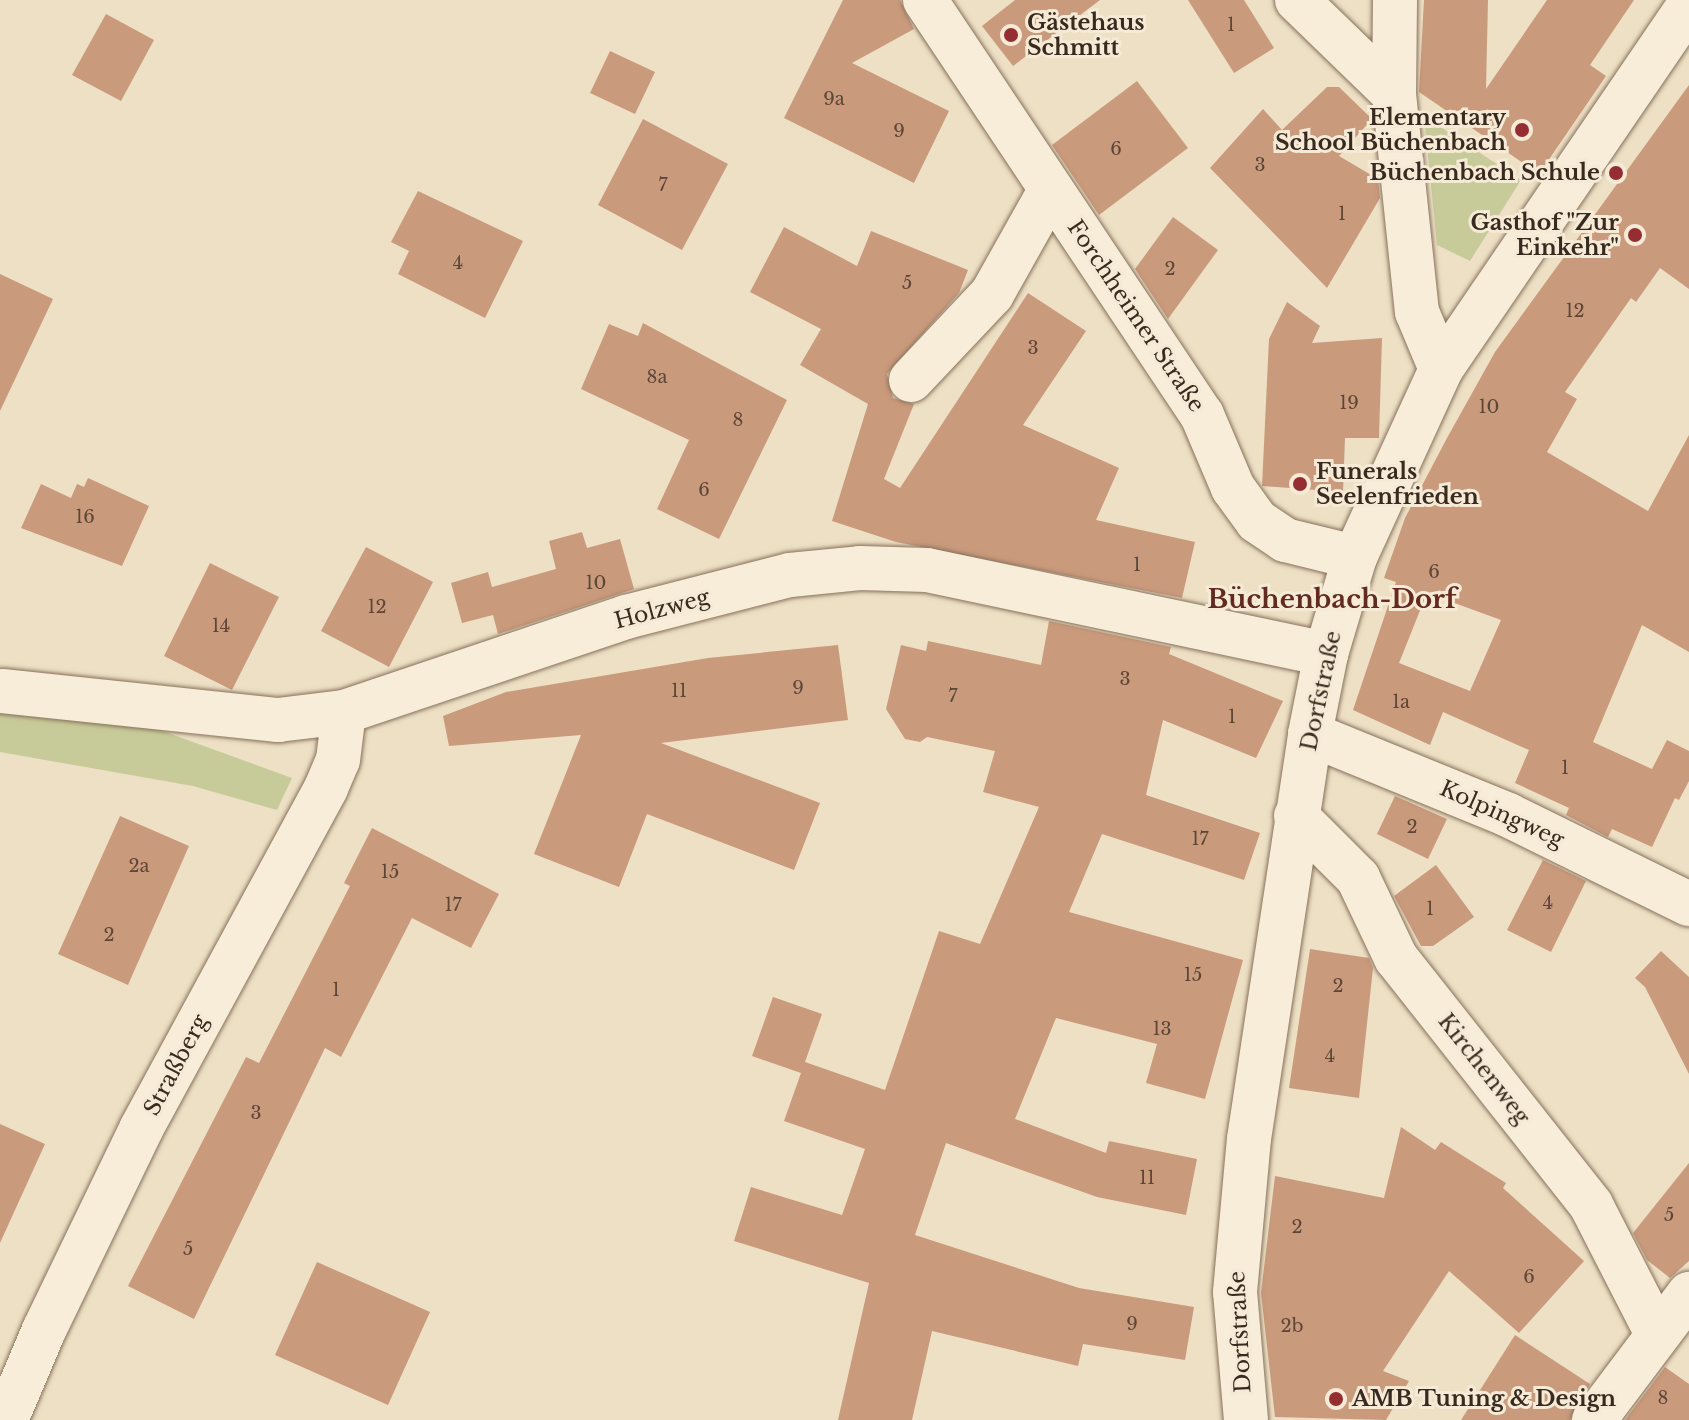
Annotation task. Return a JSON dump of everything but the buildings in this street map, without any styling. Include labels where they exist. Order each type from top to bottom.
[{"type":"street","name":"Forchheimer Straße","points":[[925,0],[1202,415],[1233,488],[1257,521],[1285,540],[1355,557]]},
{"type":"street","points":[[1297,0],[1394,94]]},
{"type":"street","points":[[1395,0],[1394,94],[1417,312],[1441,369]]},
{"type":"street","name":"Dorfstraße","points":[[1246,1420],[1235,1292],[1238,1229],[1310,734],[1326,654],[1355,557],[1441,369],[1689,6]]},
{"type":"street","name":"Forchheimer Straße","points":[[911,380],[992,294],[1051,189]]},
{"type":"street","name":"Holzweg","points":[[2,691],[278,720],[344,712],[626,617],[790,575],[860,568],[927,570],[1326,654]]},
{"type":"street","name":"Straßberg","points":[[6,1420],[141,1129],[326,788],[338,760],[344,712]]},
{"type":"street","name":"Kolpingweg","points":[[1310,734],[1508,815],[1689,904]]},
{"type":"street","name":"Kirchenweg","points":[[1296,816],[1358,878],[1396,958],[1591,1205],[1657,1334]]},
{"type":"street","points":[[1594,1420],[1689,1294]]},
{"type":"green space","points":[[1424,116],[1521,180],[1470,261],[1437,245]]},
{"type":"green space","points":[[0,705],[160,730],[292,778],[277,810],[193,786],[0,752]]},
{"type":"place","name":"Gästehaus Schmitt","points":[[1011,35]]},
{"type":"place","name":"Elementary School Büchenbach","points":[[1522,130]]},
{"type":"place","name":"Büchenbach Schule","points":[[1616,173]]},
{"type":"place","name":"Gasthof \"Zur Einkehr\"","points":[[1635,235]]},
{"type":"place","name":"Funerals Seelenfrieden","points":[[1300,484]]},
{"type":"place","name":"AMB Tuning & Design","points":[[1336,1399]]},
{"type":"district","name":"Büchenbach-Dorf","points":[[1332,600]]}]
